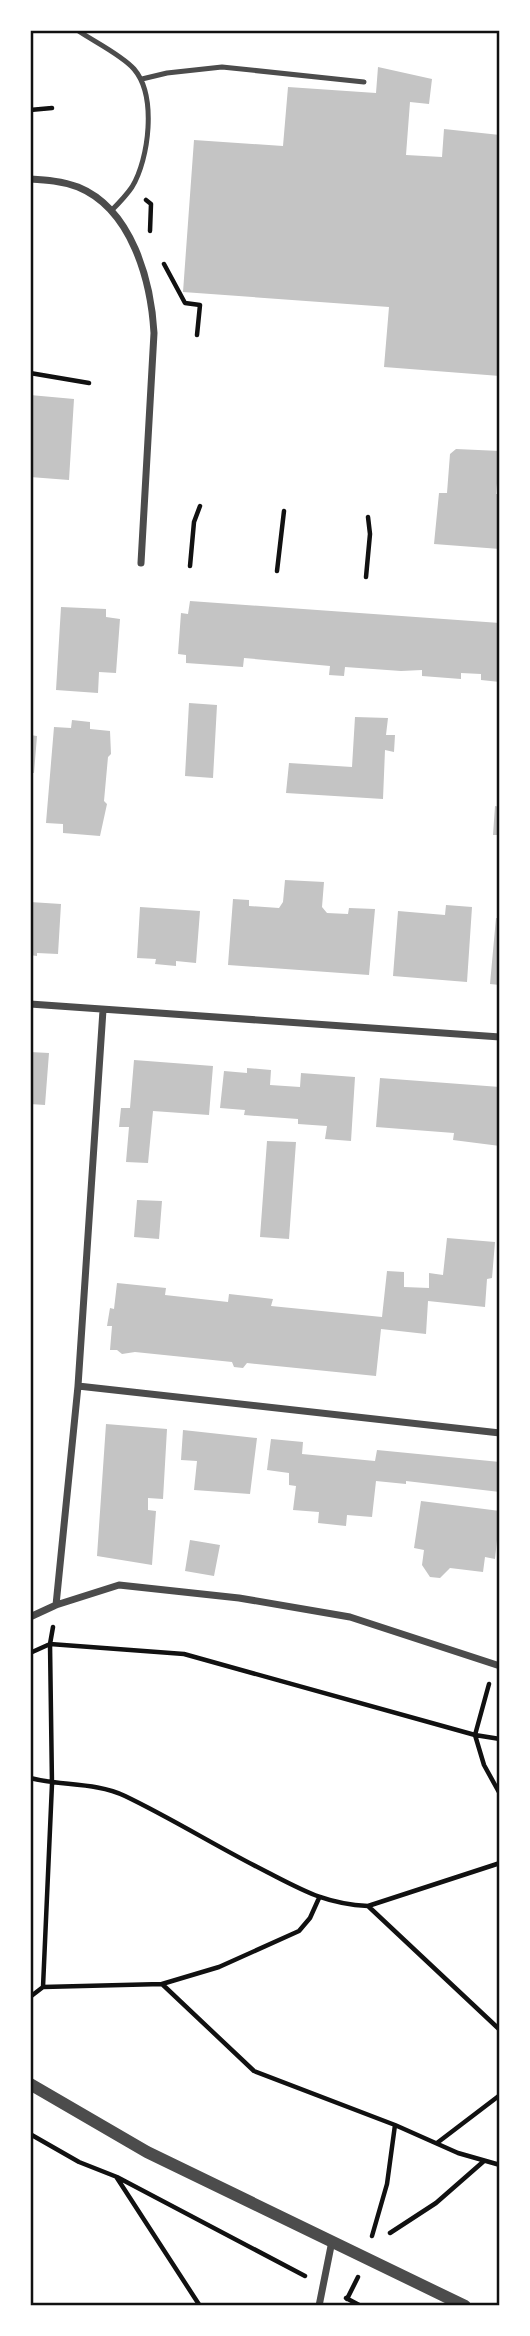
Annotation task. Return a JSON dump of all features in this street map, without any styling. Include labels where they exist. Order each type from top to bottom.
[{"type":"street","points":[[30,179],[80,188],[110,211],[135,249],[147,284],[153,308],[154,333],[141,563]]},
{"type":"street","points":[[30,1004],[500,1037]]},
{"type":"street","points":[[55,1605],[78,1386],[103,1010]]},
{"type":"street","points":[[78,1386],[500,1433]]},
{"type":"street","points":[[30,1617],[55,1605],[119,1585],[239,1598],[350,1617],[498,1665]]},
{"type":"street","points":[[30,2084],[147,2152],[465,2306]]},
{"type":"street","points":[[319,2306],[332,2241]]},
{"type":"lane","points":[[77,30],[132,66],[142,79],[148,113],[145,153],[132,187],[110,211]]},
{"type":"lane","points":[[142,79],[167,73],[222,67],[364,82]]},
{"type":"path","points":[[30,110],[52,108]]},
{"type":"path","points":[[150,235],[151,204]]},
{"type":"path","points":[[159,254],[185,303],[201,305],[197,335]]},
{"type":"path","points":[[30,373],[89,383]]},
{"type":"path","points":[[190,566],[194,529],[200,506]]},
{"type":"path","points":[[277,572],[284,511]]},
{"type":"path","points":[[366,577],[370,547],[368,517]]},
{"type":"path","points":[[43,1987],[52,1784],[50,1644]]},
{"type":"path","points":[[30,1653],[50,1644],[184,1654],[475,1735],[500,1739]]},
{"type":"path","points":[[498,1665],[475,1735],[484,1765],[500,1794]]},
{"type":"path","points":[[30,1778],[52,1784],[87,1786],[122,1794],[220,1849],[319,1898],[343,1905],[368,1906],[500,1863]]},
{"type":"path","points":[[30,1997],[43,1987],[162,1984],[219,1967],[299,1931],[310,1918],[319,1898]]},
{"type":"path","points":[[368,1906],[500,2030]]},
{"type":"path","points":[[162,1984],[254,2071],[500,2165]]},
{"type":"path","points":[[437,2143],[500,2095]]},
{"type":"path","points":[[374,2227],[387,2184],[395,2125]]},
{"type":"path","points":[[30,2134],[79,2162],[117,2177],[324,2286]]},
{"type":"path","points":[[390,2233],[436,2203],[484,2161]]},
{"type":"path","points":[[117,2177],[200,2306]]},
{"type":"path","points":[[347,2299],[360,2273]]},
{"type":"building","points":[[378,67],[432,79],[429,104],[410,102],[406,155],[442,157],[444,129],[500,135],[500,376],[384,367],[389,307],[183,292],[194,140],[283,146],[288,87],[376,93]]},
{"type":"building","points":[[30,395],[74,399],[69,480],[30,477]]},
{"type":"building","points":[[456,449],[500,451],[496,494],[500,494],[500,549],[434,544],[439,493],[447,493],[450,454]]},
{"type":"building","points":[[190,601],[500,623],[500,682],[481,680],[481,674],[461,673],[461,679],[422,676],[422,670],[345,667],[344,676],[329,675],[330,666],[244,658],[243,667],[186,663],[186,655],[178,654],[181,613],[188,614]]},
{"type":"building","points":[[61,607],[106,609],[106,617],[120,619],[116,673],[99,672],[98,693],[56,690]]},
{"type":"building","points":[[189,703],[217,705],[213,778],[185,776]]},
{"type":"building","points":[[355,717],[388,718],[386,735],[395,735],[394,752],[385,750],[383,799],[286,793],[289,763],[352,767]]},
{"type":"building","points":[[72,720],[90,722],[90,729],[110,731],[111,754],[108,757],[104,801],[107,804],[100,836],[63,833],[63,824],[46,823],[54,727],[71,728]]},
{"type":"building","points":[[30,735],[37,736],[34,773],[30,773]]},
{"type":"building","points":[[495,806],[500,807],[500,835],[493,835]]},
{"type":"building","points":[[285,880],[324,882],[322,907],[327,913],[348,914],[349,908],[375,909],[369,975],[228,965],[233,899],[249,900],[249,906],[279,908],[283,902]]},
{"type":"building","points":[[30,902],[61,904],[58,954],[30,955]]},
{"type":"building","points":[[446,905],[472,907],[467,982],[393,976],[398,911],[445,915]]},
{"type":"building","points":[[140,907],[200,911],[196,963],[176,961],[176,966],[155,964],[156,959],[137,958]]},
{"type":"building","points":[[496,918],[500,918],[500,985],[490,984]]},
{"type":"building","points":[[30,1052],[49,1053],[45,1105],[30,1104]]},
{"type":"building","points":[[134,1060],[213,1066],[209,1115],[153,1111],[148,1163],[126,1162],[129,1127],[119,1127],[121,1108],[130,1108]]},
{"type":"building","points":[[247,1068],[271,1070],[270,1085],[300,1087],[301,1073],[355,1077],[351,1141],[325,1139],[327,1126],[298,1124],[298,1119],[244,1115],[245,1110],[220,1108],[224,1071],[247,1073]]},
{"type":"building","points":[[380,1078],[500,1087],[500,1146],[453,1140],[454,1133],[376,1127]]},
{"type":"building","points":[[267,1141],[296,1142],[289,1239],[260,1237]]},
{"type":"building","points":[[137,1200],[162,1201],[159,1239],[134,1237]]},
{"type":"building","points":[[447,1238],[495,1242],[492,1278],[487,1279],[485,1307],[428,1301],[426,1334],[381,1329],[376,1376],[247,1363],[243,1368],[234,1367],[232,1362],[135,1352],[122,1354],[117,1350],[110,1350],[112,1326],[107,1326],[110,1308],[114,1309],[117,1283],[166,1288],[165,1295],[228,1302],[229,1294],[273,1299],[271,1306],[382,1317],[387,1271],[404,1272],[404,1287],[429,1288],[429,1273],[443,1275]]},
{"type":"building","points":[[106,1424],[167,1429],[163,1499],[148,1498],[148,1510],[156,1511],[152,1565],[97,1556]]},
{"type":"building","points":[[183,1430],[257,1438],[250,1494],[194,1490],[197,1461],[181,1460]]},
{"type":"building","points":[[271,1439],[303,1442],[302,1454],[375,1461],[377,1450],[500,1462],[500,1492],[406,1481],[406,1484],[376,1481],[372,1517],[347,1515],[346,1526],[318,1523],[319,1512],[293,1510],[296,1486],[289,1485],[289,1473],[267,1470]]},
{"type":"building","points":[[421,1501],[500,1511],[495,1559],[485,1557],[483,1572],[450,1568],[440,1578],[430,1577],[422,1565],[424,1550],[414,1548]]},
{"type":"building","points":[[190,1540],[220,1545],[214,1576],[185,1571]]}]
